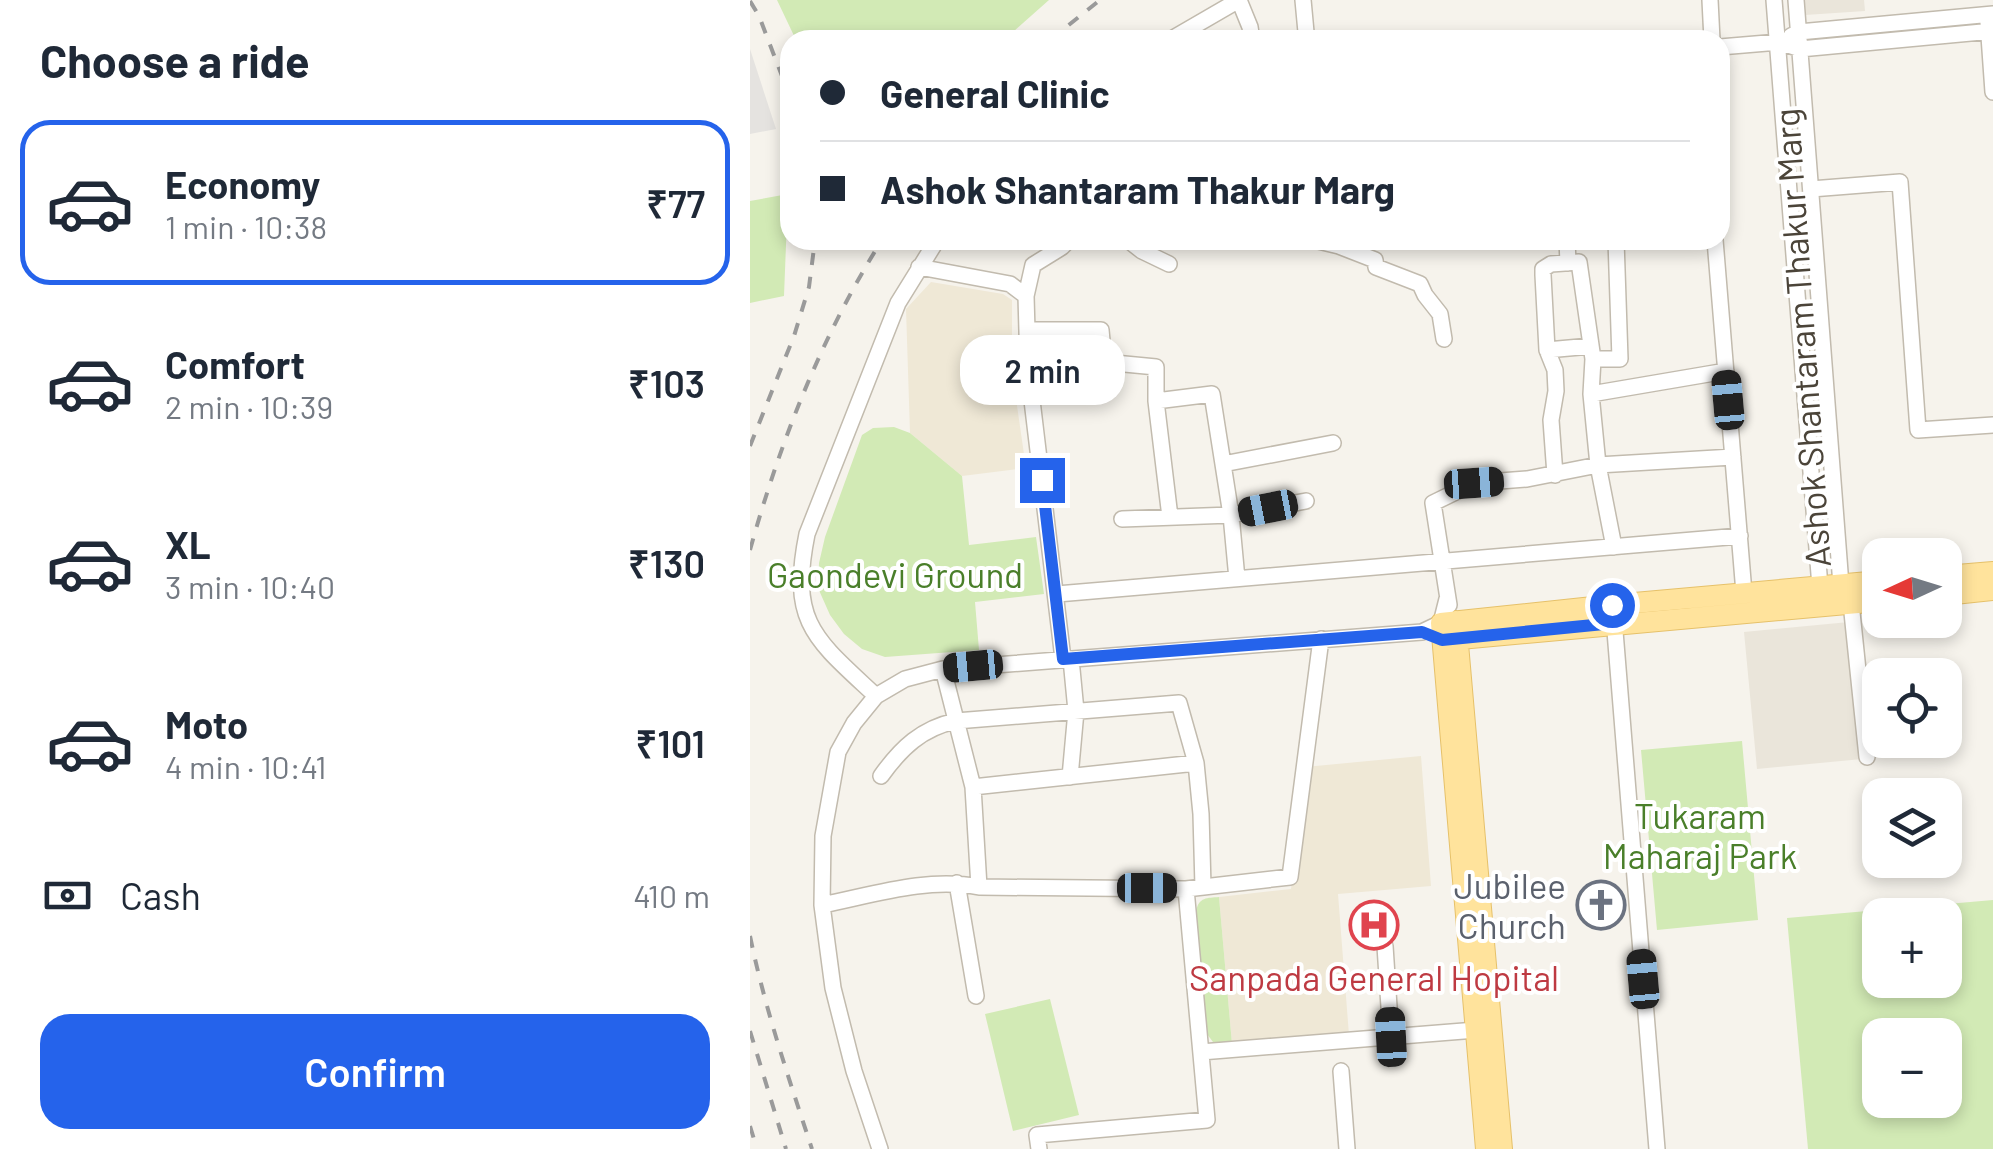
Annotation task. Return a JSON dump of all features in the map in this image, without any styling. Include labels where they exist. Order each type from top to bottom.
[{"type":"main road","points":[[1962,575],[1993,572]]},
{"type":"main road","points":[[1449,630],[1836,595],[1862,587]]},
{"type":"main road","points":[[1962,593],[1993,590]]},
{"type":"main road","points":[[1613,614],[1744,593],[1862,599]]},
{"type":"main road","points":[[1449,630],[1486,1149]]},
{"type":"main road","points":[[1449,630],[1502,1149]]},
{"type":"street","points":[[1187,30],[1239,0],[1251,30]]},
{"type":"street","points":[[1302,0],[1306,30]]},
{"type":"street","points":[[1710,0],[1712,30]]},
{"type":"street","name":"Ashok Shantaram Thakur Marg","points":[[1774,0],[1810,446],[1836,595]]},
{"type":"street","name":"Ashok Shantaram Thakur Marg","points":[[1796,0],[1830,444],[1836,595]]},
{"type":"street","points":[[1730,46],[1990,22],[1993,92]]},
{"type":"street","points":[[1811,189],[1900,182],[1918,430],[1993,425]]},
{"type":"street","points":[[876,696],[826,649],[808,620],[800,591],[802,562],[808,534],[898,303],[931,250]]},
{"type":"street","points":[[1057,250],[1033,265],[1026,296],[1026,330],[1057,594],[1076,712],[1070,777]]},
{"type":"street","points":[[1140,250],[1169,264]]},
{"type":"street","points":[[1349,250],[1375,260],[1376,267],[1420,284],[1440,314],[1444,339]]},
{"type":"street","points":[[1567,250],[1568,263]]},
{"type":"street","points":[[1547,350],[1592,352],[1620,360],[1616,250]]},
{"type":"street","points":[[1716,250],[1744,593]]},
{"type":"street","points":[[1555,475],[1552,420],[1556,380],[1547,350],[1543,269],[1551,264],[1579,262],[1592,352],[1591,394],[1598,464],[1614,547]]},
{"type":"street","points":[[919,268],[1010,284],[1026,296]]},
{"type":"street","points":[[1026,330],[1101,330],[1104,362],[1156,367],[1156,400],[1170,518]]},
{"type":"street","points":[[1591,394],[1726,371]]},
{"type":"street","points":[[1156,400],[1212,394],[1237,579]]},
{"type":"street","points":[[1223,464],[1332,444]]},
{"type":"street","points":[[1810,446],[1830,444]]},
{"type":"street","points":[[880,1149],[854,1071],[833,988],[822,906],[823,836],[838,752],[854,722],[876,696],[905,679],[943,669],[1449,630],[1433,502],[1474,483],[1555,475],[1598,464],[1733,457]]},
{"type":"street","points":[[1122,519],[1231,516],[1306,501]]},
{"type":"street","points":[[1057,594],[1740,536]]},
{"type":"street","points":[[1836,595],[1862,731]]},
{"type":"street","points":[[1613,614],[1657,1149]]},
{"type":"street","points":[[822,906],[924,884],[1195,888],[1290,878],[1321,638]]},
{"type":"street","points":[[943,669],[973,787],[979,887]]},
{"type":"street","points":[[881,776],[912,740],[936,725],[1179,703],[1196,763],[1201,814],[1195,888],[1207,1120],[1038,1135],[1038,1149]]},
{"type":"street","points":[[973,787],[1196,763]]},
{"type":"street","points":[[957,883],[976,996]]},
{"type":"street","points":[[1385,946],[1391,1037]]},
{"type":"street","points":[[1201,1052],[1476,1030]]},
{"type":"street","points":[[1341,1072],[1347,1149]]},
{"type":"shaded area","points":[[1803,0],[1864,0],[1865,11],[1805,15]]},
{"type":"shaded area","points":[[750,49],[776,129],[750,134]]},
{"type":"shaded area","points":[[931,282],[1003,294],[1012,300],[1012,371],[1026,468],[962,476],[910,433],[906,309]]},
{"type":"shaded area","points":[[1849,622],[1862,759],[1757,769],[1744,632]]},
{"type":"shaded area","points":[[1421,756],[1431,886],[1338,894],[1349,1035],[1232,1044],[1219,897],[1291,889],[1305,767]]},
{"type":"green space","points":[[777,0],[1049,0],[1015,30],[791,30]]},
{"type":"green space","points":[[780,195],[780,250],[786,250],[784,296],[750,303],[750,201]]},
{"type":"green space","name":"Gaondevi Ground","points":[[894,427],[910,433],[962,476],[969,545],[1036,537],[1044,594],[975,602],[979,650],[885,657],[862,649],[830,615],[818,588],[825,537],[862,435],[873,428]]},
{"type":"green space","name":"Tukaram Maharaj Park","points":[[1742,741],[1758,920],[1657,930],[1641,750]]},
{"type":"green space","points":[[1219,897],[1232,1044],[1213,1042],[1207,1034],[1196,911],[1201,901]]},
{"type":"green space","points":[[1993,900],[1993,1149],[1808,1149],[1787,918],[1862,911],[1862,998],[1962,998],[1962,903]]},
{"type":"green space","points":[[1050,999],[1079,1115],[1013,1131],[985,1014]]},
{"type":"railway","points":[[1062,30],[1100,0]]},
{"type":"railway","points":[[750,1],[780,71]]},
{"type":"railway","points":[[750,446],[794,336],[809,287],[814,250]]},
{"type":"railway","points":[[750,550],[805,390],[840,313],[876,250]]},
{"type":"railway","points":[[750,936],[770,1017],[812,1149]]},
{"type":"railway","points":[[750,1031],[786,1149]]},
{"type":"railway","points":[[750,1126],[757,1149]]},
{"type":"place","name":"Jubilee Church","points":[[1601,905]]},
{"type":"place","name":"Sanpada General Hopital","points":[[1374,925]]},
{"type":"route","points":[[1042,480],[1063,659],[1321,638],[1422,632],[1442,640],[1575,627],[1614,623],[1612,605]]}]
